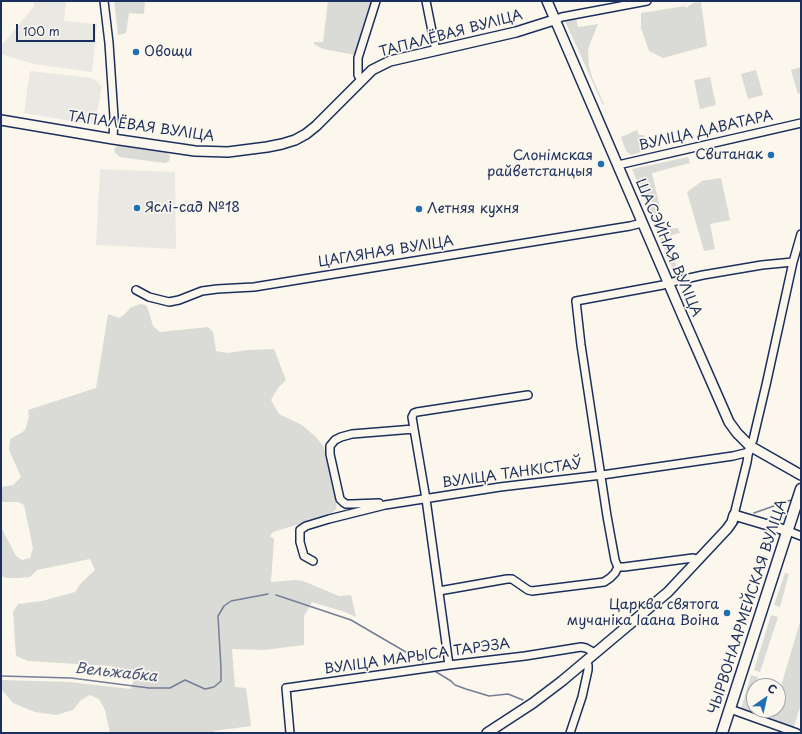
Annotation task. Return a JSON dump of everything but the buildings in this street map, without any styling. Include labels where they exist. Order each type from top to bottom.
[{"type":"highway","name":"ЧЫРВОНААРМЕЙСКАЯ ВУЛІЦА","points":[[722,733],[801,489]]},
{"type":"main road","name":"ШАСЭЙНАЯ ВУЛІЦА","points":[[546,1],[729,422],[749,449],[801,475]]},
{"type":"main road","name":"ТАПАЛЁВАЯ ВУЛІЦА","points":[[1,120],[195,151],[228,152],[282,144],[295,140],[306,134],[316,126],[372,70],[390,61],[516,32],[554,20]]},
{"type":"main road","points":[[486,733],[533,703],[562,681],[668,592],[727,529],[732,522],[734,515],[788,531]]},
{"type":"street","points":[[104,1],[109,43],[114,139]]},
{"type":"street","points":[[361,80],[358,75],[358,58],[376,1]]},
{"type":"street","points":[[426,1],[436,51]]},
{"type":"street","points":[[554,20],[562,17],[647,1]]},
{"type":"street","name":"ВУЛІЦА ДАВАТАРА","points":[[618,165],[801,123]]},
{"type":"street","name":"ЦАГЛЯНАЯ ВУЛІЦА","points":[[136,290],[149,297],[169,302],[202,291],[254,287],[642,223]]},
{"type":"street","points":[[734,515],[749,449],[753,440],[760,410],[793,262],[801,234]]},
{"type":"street","points":[[669,283],[762,265],[793,262]]},
{"type":"street","name":"ВУЛІЦА ТАНКІСТАЎ","points":[[618,567],[615,560],[581,345],[576,301],[669,283]]},
{"type":"street","name":"ВУЛІЦА ТАНКІСТАЎ","points":[[426,499],[412,417],[414,413],[528,395]]},
{"type":"street","name":"ВУЛІЦА ТАНКІСТАЎ","points":[[385,505],[382,503],[346,504],[340,499],[330,454],[330,446],[334,440],[352,434],[414,429]]},
{"type":"street","name":"ВУЛІЦА ТАНКІСТАЎ","points":[[313,560],[304,556],[300,542],[300,530],[306,526],[329,519],[385,505],[500,487],[733,456],[749,449]]},
{"type":"street","points":[[426,499],[449,665]]},
{"type":"street","points":[[788,531],[801,536]]},
{"type":"street","points":[[439,591],[507,579],[512,579],[528,590],[532,591],[604,582],[615,573],[618,567],[693,558],[698,560]]},
{"type":"street","name":"ВУЛІЦА МАРЫСА ТАРЭЗА","points":[[290,733],[286,688],[525,656],[581,647],[595,653]]},
{"type":"street","points":[[570,733],[582,697],[588,670],[588,665],[585,661]]},
{"type":"street","points":[[730,709],[797,733]]},
{"type":"shaded area","points":[[34,1],[66,1],[64,21],[97,24],[92,72],[34,64],[1,54],[1,46],[34,6]]},
{"type":"shaded area","points":[[114,1],[145,1],[144,14],[129,13],[126,33],[118,35]]},
{"type":"shaded area","points":[[328,1],[372,1],[355,55],[323,49],[314,44],[314,42],[323,42]]},
{"type":"shaded area","points":[[701,2],[707,46],[663,58],[649,51],[641,28],[641,13],[685,6],[686,8],[693,3]]},
{"type":"shaded area","points":[[576,19],[578,27],[598,24],[588,52],[589,66],[592,77],[604,104],[603,105],[565,21]]},
{"type":"shaded area","points":[[801,67],[801,93],[798,94],[791,70]]},
{"type":"shaded area","points":[[756,70],[763,95],[748,99],[741,74]]},
{"type":"shaded area","points":[[30,71],[92,78],[102,86],[95,124],[24,113]]},
{"type":"shaded area","points":[[710,77],[716,105],[700,109],[694,80]]},
{"type":"shaded area","points":[[637,130],[639,135],[644,135],[647,150],[631,155],[626,151],[621,137]]},
{"type":"shaded area","points":[[123,144],[162,150],[167,152],[170,156],[169,161],[165,163],[120,157],[115,153],[114,149],[118,145]]},
{"type":"shaded area","points":[[688,157],[690,163],[652,173],[665,229],[678,228],[680,233],[668,236],[679,277],[676,277],[632,169]]},
{"type":"shaded area","name":"Яслі-сад №18","points":[[100,169],[175,172],[176,249],[96,245]]},
{"type":"shaded area","points":[[721,178],[730,220],[710,224],[715,249],[704,251],[687,192],[702,181]]},
{"type":"shaded area","points":[[140,304],[146,305],[153,326],[160,332],[208,327],[213,332],[216,351],[227,353],[248,350],[274,349],[286,380],[278,388],[271,400],[279,414],[302,425],[316,437],[324,447],[326,454],[337,501],[336,509],[326,516],[273,532],[270,536],[274,539],[271,582],[296,580],[303,581],[339,596],[351,595],[356,617],[312,602],[304,616],[304,645],[264,650],[232,649],[235,687],[246,688],[251,726],[214,731],[214,733],[110,733],[105,710],[99,699],[90,695],[81,700],[73,710],[56,715],[35,712],[13,703],[1,689],[1,680],[69,682],[131,689],[134,679],[130,673],[111,666],[28,661],[16,656],[13,612],[18,604],[42,601],[75,592],[81,583],[95,570],[90,559],[37,570],[30,577],[6,578],[1,576],[1,527],[16,556],[22,560],[30,558],[33,548],[24,505],[18,502],[1,502],[1,487],[13,485],[21,477],[9,450],[10,439],[25,430],[29,417],[28,410],[96,388],[108,314],[119,318],[130,308]]},
{"type":"shaded area","points":[[785,573],[789,574],[780,607],[774,605]]},
{"type":"shaded area","points":[[771,615],[778,617],[760,672],[754,670]]},
{"type":"shaded area","points":[[800,622],[801,704],[793,730],[771,722],[772,718],[786,718],[786,678],[783,678]]},
{"type":"shaded area","points":[[751,675],[758,677],[758,678],[750,678]]},
{"type":"shaded area","points":[[746,692],[746,711],[741,709]]},
{"type":"waterway","name":"Вельжабка","points":[[754,513],[791,500]]},
{"type":"waterway","name":"Вельжабка","points":[[734,526],[741,521]]},
{"type":"waterway","name":"Вельжабка","points":[[1,676],[71,678],[149,688],[170,688],[185,680],[205,689],[214,687],[221,681],[218,616],[224,606],[231,601],[268,594]]},
{"type":"waterway","name":"Вельжабка","points":[[276,595],[351,620],[423,662]]},
{"type":"waterway","name":"Вельжабка","points":[[433,670],[455,685],[466,689],[489,696],[508,694],[523,700]]},
{"type":"place","name":"Овощи","points":[[136,52]]},
{"type":"place","name":"Свитанак","points":[[771,155]]},
{"type":"place","name":"Слонімская райветстанцыя","points":[[601,164]]},
{"type":"place","name":"Яслі-сад №18","points":[[137,208]]},
{"type":"place","name":"Летняя кухня","points":[[419,209]]},
{"type":"place","name":"Царква святога мучаніка Іаана Воіна","points":[[727,613]]}]
